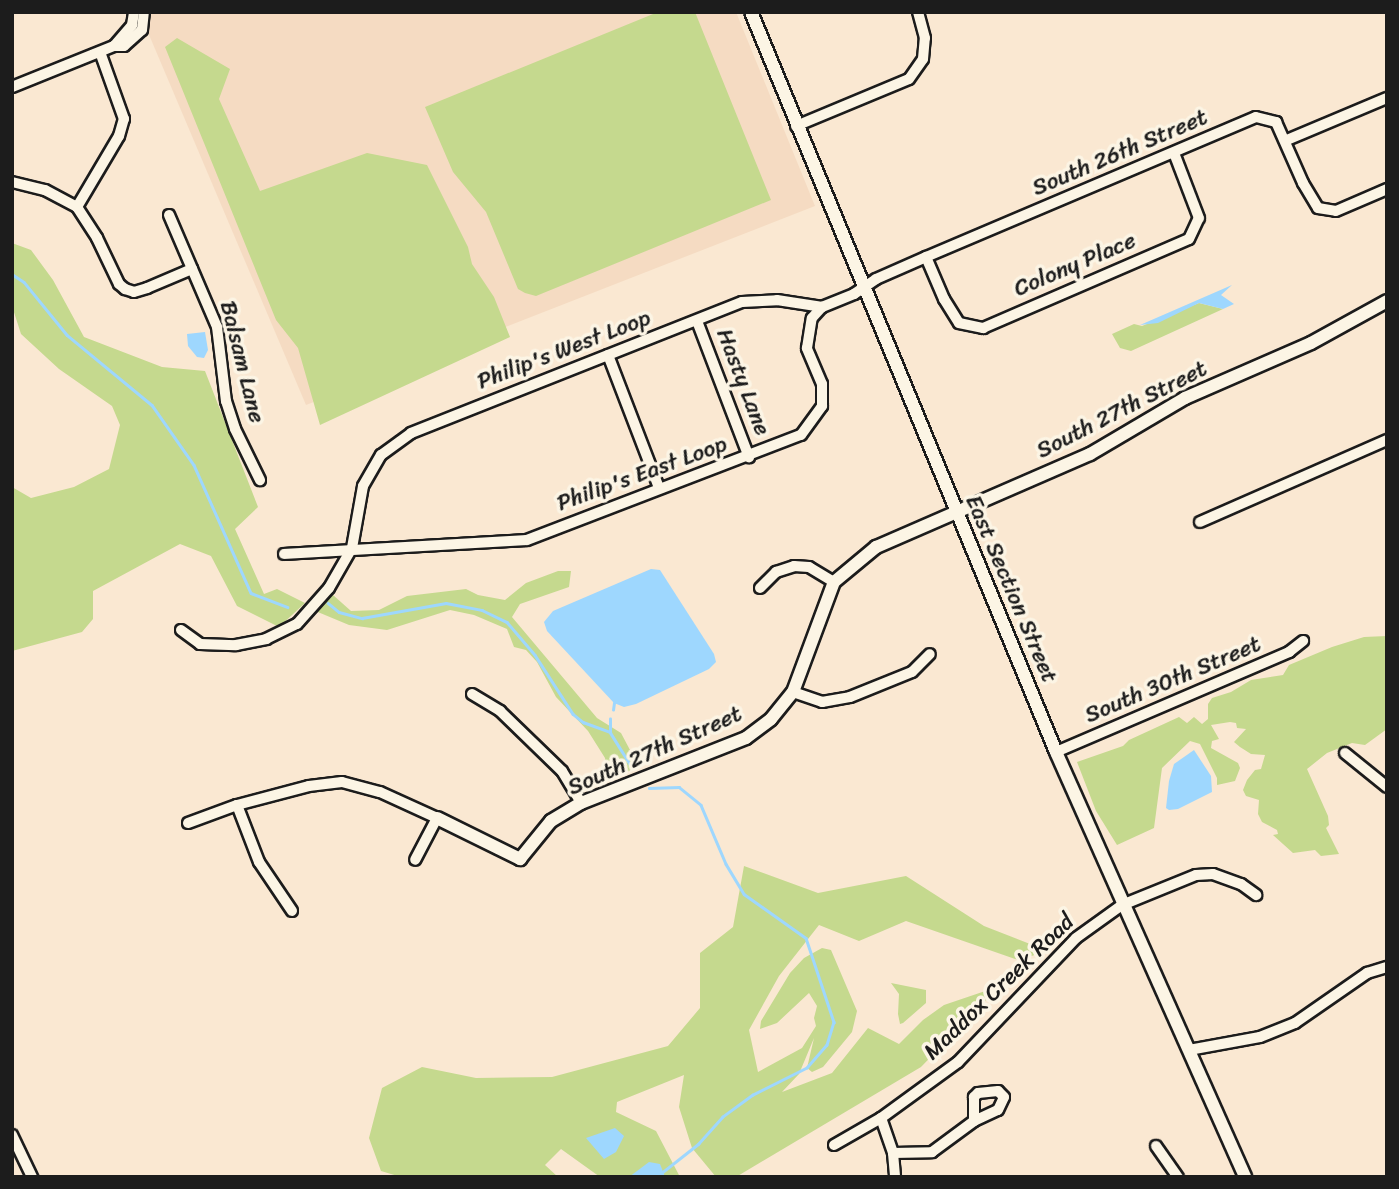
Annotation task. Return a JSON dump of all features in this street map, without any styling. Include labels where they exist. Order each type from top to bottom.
[{"type":"street","points":[[114,46],[132,25],[134,12]]},
{"type":"street","points":[[12,87],[135,40],[142,30],[144,12]]},
{"type":"street","name":"East Section Street","points":[[751,12],[1056,752],[1245,1177]]},
{"type":"street","points":[[796,126],[909,79],[923,59],[925,38],[918,12]]},
{"type":"street","points":[[77,207],[119,136],[124,119],[100,52]]},
{"type":"street","points":[[1387,97],[1287,140],[1303,183],[1318,208],[1336,211],[1387,189]]},
{"type":"street","name":"South 26th Street","points":[[863,288],[926,257],[1256,117],[1276,122],[1287,140]]},
{"type":"street","name":"Colony Place","points":[[926,257],[944,299],[959,323],[983,328],[1189,239],[1199,218],[1174,153]]},
{"type":"street","points":[[12,182],[45,190],[77,207],[97,238],[119,284],[125,289],[134,292],[192,269]]},
{"type":"street","name":"Balsam Lane","points":[[169,215],[216,327],[226,401],[260,480]]},
{"type":"street","points":[[822,307],[863,288]]},
{"type":"street","name":"Philip's West Loop","points":[[352,548],[363,486],[381,455],[411,433],[742,302],[777,300],[822,307]]},
{"type":"street","name":"South 27th Street","points":[[437,818],[520,859],[551,821],[581,803],[746,738],[771,719],[793,692],[834,582],[876,547],[1090,454],[1185,398],[1311,343],[1387,301]]},
{"type":"street","name":"Philip's East Loop","points":[[284,554],[527,540],[801,435],[822,406],[822,384],[807,348],[812,317],[822,307]]},
{"type":"street","name":"Hasty Lane","points":[[697,321],[748,457]]},
{"type":"street","points":[[608,355],[659,488]]},
{"type":"street","points":[[1200,522],[1387,440]]},
{"type":"street","points":[[181,630],[200,645],[236,645],[276,634],[297,624],[321,597],[352,548]]},
{"type":"street","points":[[760,588],[776,572],[794,566],[809,567],[834,582]]},
{"type":"street","name":"South 30th Street","points":[[1056,752],[1289,652],[1303,641]]},
{"type":"street","points":[[793,692],[822,702],[849,697],[912,672],[930,654]]},
{"type":"street","points":[[471,694],[500,711],[554,763],[581,803]]},
{"type":"street","points":[[1345,753],[1387,787]]},
{"type":"street","points":[[188,823],[237,805],[309,786],[342,782],[380,792],[437,818],[415,860]]},
{"type":"street","points":[[237,805],[259,862],[292,911]]},
{"type":"street","name":"Maddox Creek Road","points":[[834,1144],[881,1118],[958,1062],[1076,938],[1122,905],[1196,875],[1213,874],[1241,884],[1256,895]]},
{"type":"street","points":[[1189,1050],[1260,1037],[1295,1023],[1367,973],[1387,967]]},
{"type":"street","points":[[881,1118],[893,1153],[895,1177]]},
{"type":"street","points":[[893,1153],[932,1152],[974,1121]]},
{"type":"street","points":[[12,1135],[32,1177]]},
{"type":"street","points":[[1156,1146],[1178,1177]]},
{"type":"shaded area","points":[[149,12],[736,12],[815,206],[306,405],[147,30]]},
{"type":"green space","points":[[658,12],[695,12],[771,200],[536,296],[525,293],[518,289],[486,212],[453,172],[425,107]]},
{"type":"green space","points":[[177,38],[230,69],[219,99],[260,191],[367,153],[427,165],[468,247],[472,264],[494,297],[510,337],[320,425],[298,348],[276,320],[165,47]]},
{"type":"green space","points":[[12,243],[31,250],[53,280],[84,337],[162,367],[205,371],[258,507],[235,529],[264,594],[277,589],[305,603],[279,627],[237,606],[211,556],[180,544],[93,591],[93,619],[82,632],[12,651],[12,487],[31,498],[74,487],[109,469],[120,425],[112,406],[59,369],[21,334],[12,306]]},
{"type":"green space","points":[[1199,303],[1223,309],[1131,351],[1120,348],[1112,334],[1134,324],[1142,326]]},
{"type":"green space","points":[[558,571],[571,571],[569,587],[520,604],[512,617],[597,718],[621,733],[639,767],[608,779],[605,758],[588,731],[556,697],[537,662],[526,650],[514,647],[507,629],[474,615],[450,610],[387,630],[349,625],[313,610],[333,595],[351,611],[379,610],[407,596],[466,589],[478,595],[505,600],[526,583]]},
{"type":"green space","points":[[1387,636],[1387,729],[1365,745],[1352,743],[1327,753],[1307,769],[1328,816],[1329,825],[1326,828],[1339,854],[1321,856],[1315,850],[1293,853],[1273,835],[1278,834],[1277,830],[1262,822],[1258,814],[1259,800],[1246,796],[1243,790],[1255,770],[1261,769],[1265,755],[1251,754],[1234,742],[1246,729],[1237,728],[1236,723],[1230,722],[1211,725],[1219,739],[1212,741],[1211,748],[1238,763],[1240,768],[1235,781],[1217,785],[1217,778],[1200,744],[1190,741],[1162,768],[1154,828],[1117,845],[1096,811],[1077,762],[1123,746],[1129,740],[1179,717],[1187,723],[1194,717],[1202,724],[1208,719],[1208,704],[1212,698],[1231,692],[1251,680],[1283,675],[1289,665],[1332,647],[1364,637]]},
{"type":"green space","points":[[744,866],[818,893],[906,876],[984,926],[1048,951],[1018,960],[906,921],[859,941],[819,925],[779,976],[749,1030],[758,1072],[802,1048],[816,1026],[814,1018],[817,1006],[809,993],[777,1023],[760,1029],[761,1021],[790,973],[804,958],[822,948],[831,950],[857,1011],[852,1032],[823,1067],[812,1072],[807,1068],[814,1038],[799,1074],[782,1092],[832,1073],[868,1028],[899,1044],[923,1020],[944,1005],[1000,986],[921,1067],[736,1177],[716,1177],[692,1148],[679,1107],[684,1075],[617,1102],[616,1112],[656,1131],[680,1177],[600,1177],[561,1149],[545,1165],[558,1177],[401,1177],[381,1171],[369,1138],[382,1088],[422,1067],[476,1078],[552,1077],[668,1046],[700,1008],[700,953],[733,927]]},
{"type":"green space","points":[[891,983],[926,990],[926,1003],[900,1024],[899,994]]},
{"type":"water","points":[[1232,285],[1221,295],[1234,304],[1223,309],[1199,303],[1158,323],[1140,325]]},
{"type":"water","points":[[205,332],[208,350],[204,358],[197,357],[188,346],[187,334]]},
{"type":"water","points":[[651,569],[660,570],[714,654],[716,662],[709,669],[636,704],[624,707],[614,703],[547,631],[544,622],[553,611]]},
{"type":"water","points":[[1194,750],[1211,776],[1212,792],[1178,809],[1169,810],[1166,808],[1174,764]]},
{"type":"water","points":[[615,1128],[624,1136],[616,1152],[604,1159],[586,1138]]},
{"type":"water","points":[[649,1162],[660,1164],[665,1177],[629,1177]]},
{"type":"waterway","points":[[12,274],[24,282],[67,335],[152,405],[194,465],[251,593],[287,607]]},
{"type":"waterway","points":[[328,603],[339,612],[362,618],[446,603],[482,610],[507,622],[535,655],[573,714],[583,722],[610,732],[631,765]]},
{"type":"waterway","points":[[613,710],[614,703]]},
{"type":"waterway","points":[[610,719],[610,732]]},
{"type":"waterway","points":[[649,788],[679,787],[701,805],[726,864],[744,894],[806,938],[834,1022],[827,1045],[807,1068],[753,1095],[723,1117],[699,1144],[657,1177]]}]
